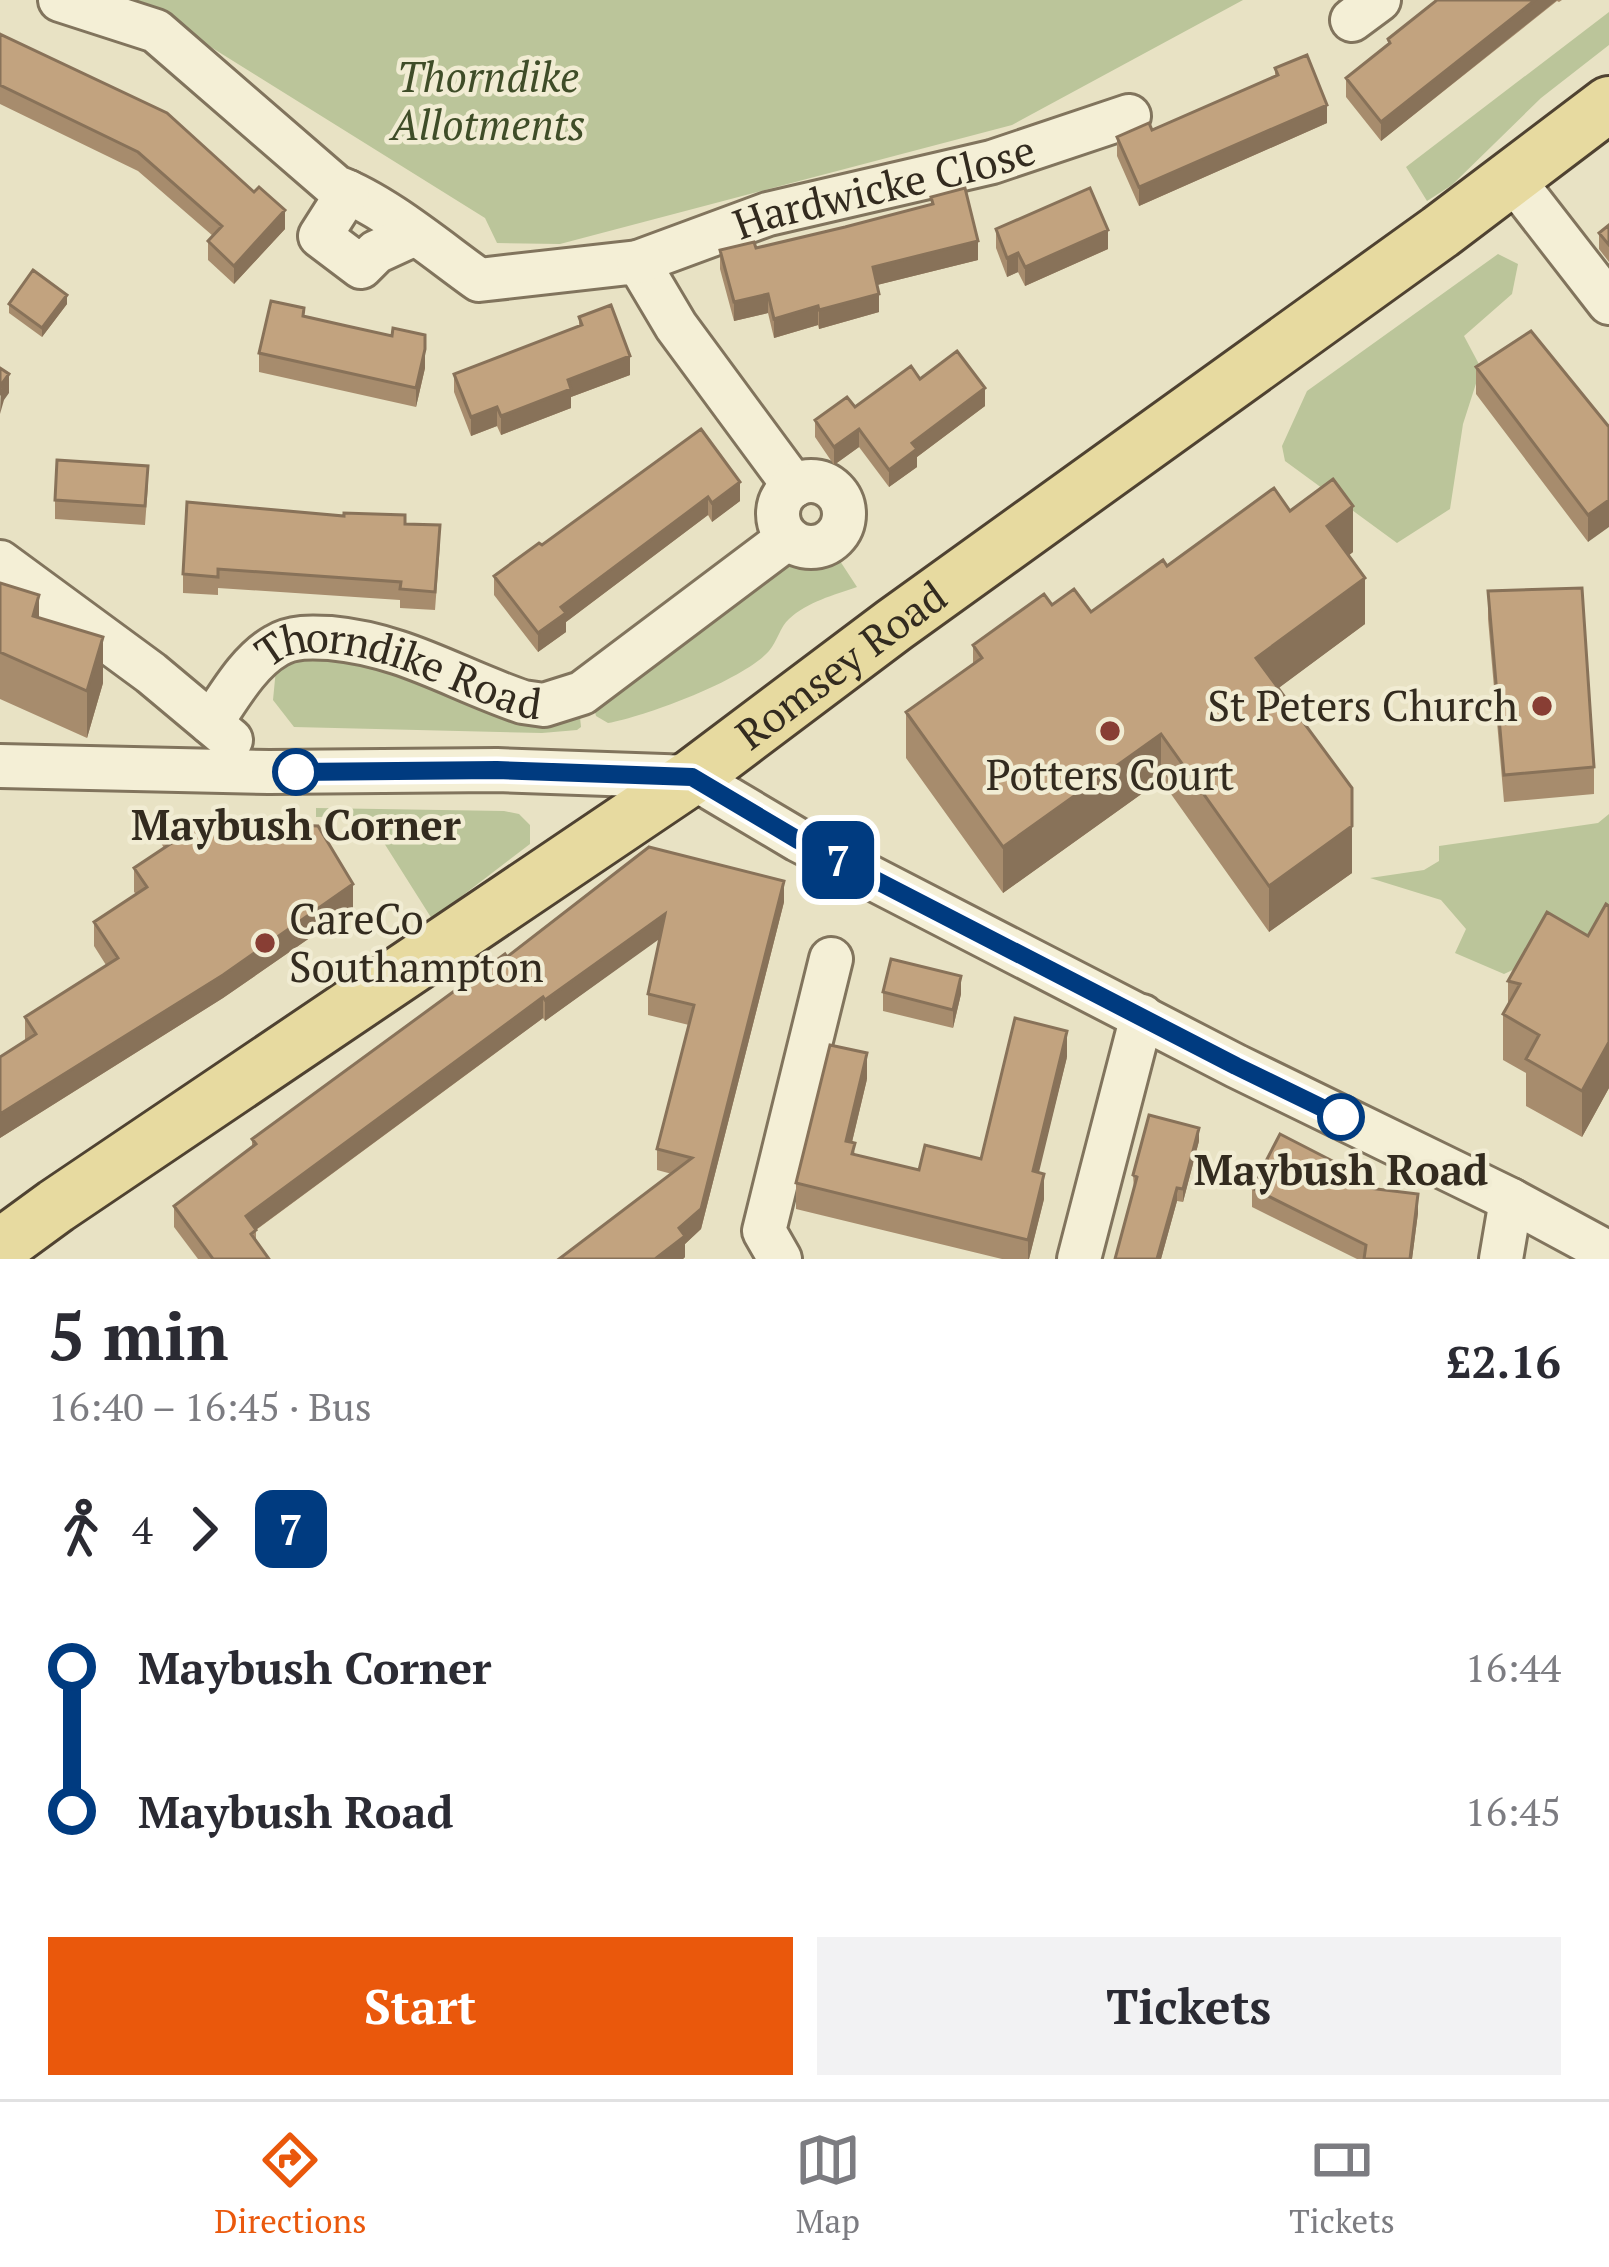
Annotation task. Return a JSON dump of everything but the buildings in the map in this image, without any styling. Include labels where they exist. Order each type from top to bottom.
[{"type":"main road","name":"Romsey Road","points":[[0,1247],[692,777],[1609,104]]},
{"type":"street","points":[[60,0],[156,31],[336,187],[415,234],[478,280],[638,262],[676,326],[794,486],[782,496],[778,512],[788,538]]},
{"type":"street","name":"Hardwicke Close","points":[[638,262],[768,214],[992,161],[1130,116]]},
{"type":"street","points":[[1512,178],[1609,303]]},
{"type":"street","points":[[349,192],[320,236],[361,267],[376,252],[415,234]]},
{"type":"street","name":"Thorndike Road","points":[[211,723],[260,658],[278,644],[298,638],[393,649],[523,702],[544,705],[566,700],[603,679],[788,538],[806,547],[834,538],[844,520],[838,494],[814,481],[794,486]]},
{"type":"street","points":[[0,562],[151,673],[269,772]]},
{"type":"street","points":[[0,766],[269,772],[497,770],[692,777],[798,840],[1609,1253]]},
{"type":"street","points":[[780,1259],[764,1231],[831,959]]},
{"type":"street","points":[[1078,1259],[1142,1016]]},
{"type":"street","points":[[1501,1259],[1511,1200]]},
{"type":"green space","name":"Thorndike Allotments","points":[[116,0],[1243,0],[1012,125],[560,244],[497,243],[485,218],[169,21]]},
{"type":"green space","points":[[1609,12],[1609,45],[1541,98],[1452,185],[1427,201],[1406,167]]},
{"type":"green space","points":[[1498,254],[1518,264],[1512,294],[1464,336],[1481,368],[1463,424],[1450,509],[1397,543],[1285,461],[1282,446],[1307,391]]},
{"type":"green space","points":[[840,561],[857,587],[796,613],[769,651],[738,674],[646,713],[608,723],[596,716],[594,708],[788,564]]},
{"type":"green space","points":[[321,652],[576,714],[581,727],[542,733],[294,727],[273,700],[276,669],[284,659]]},
{"type":"green space","points":[[316,808],[504,811],[519,814],[530,825],[530,844],[432,919],[367,816],[316,817]]},
{"type":"green space","points":[[1609,814],[1609,947],[1538,958],[1504,974],[1455,953],[1466,929],[1441,900],[1370,878],[1424,870],[1439,861],[1439,846],[1598,823]]},
{"type":"bus line","name":"7","points":[[296,772],[497,770],[692,777],[798,840],[1341,1117]]},
{"type":"place","name":"St Peters Church","points":[[1542,706]]},
{"type":"place","name":"Potters Court","points":[[1110,731]]},
{"type":"place","name":"Maybush Corner","points":[[296,772]]},
{"type":"place","name":"CareCo Southampton","points":[[265,943]]},
{"type":"place","name":"Maybush Road","points":[[1341,1117]]}]
